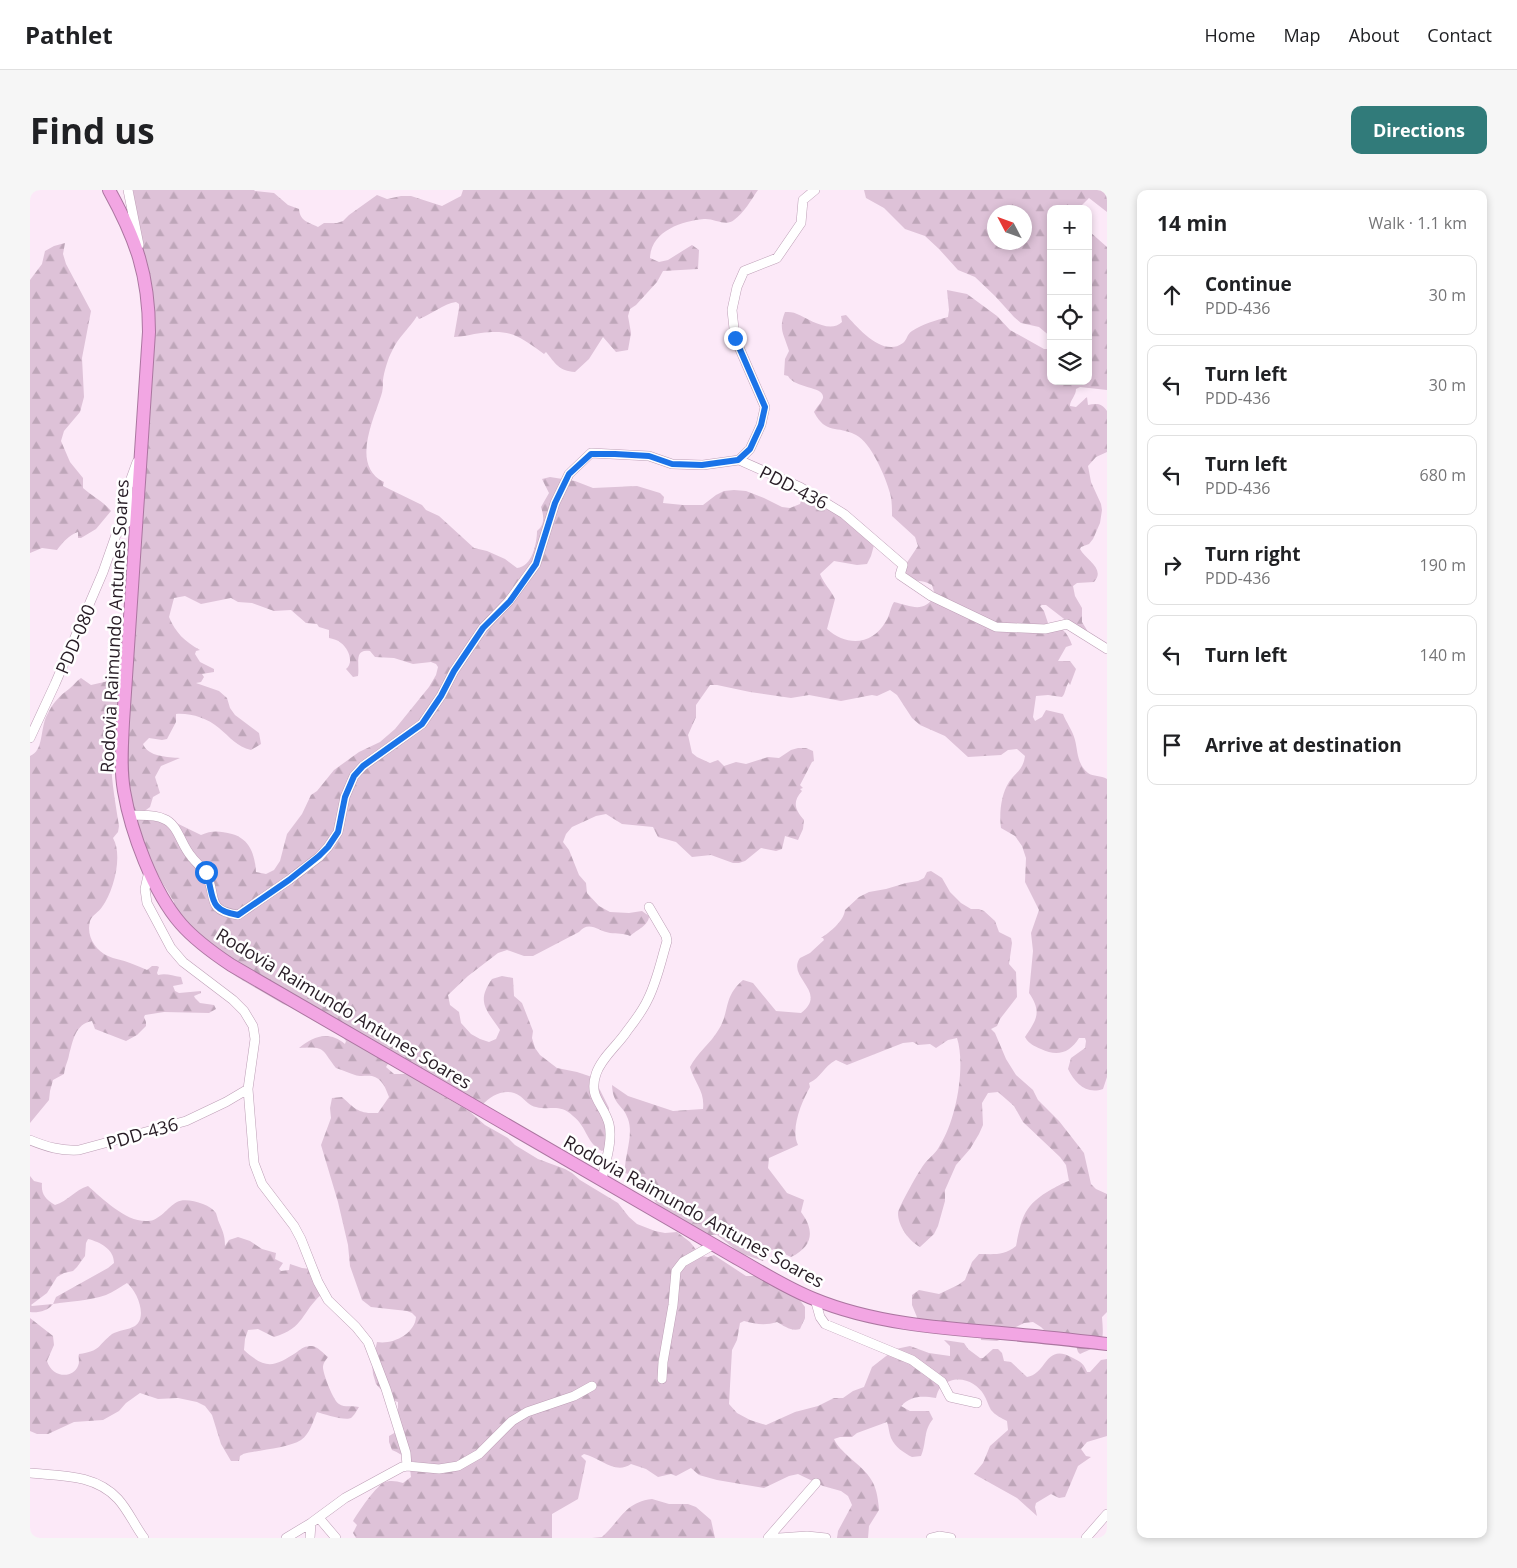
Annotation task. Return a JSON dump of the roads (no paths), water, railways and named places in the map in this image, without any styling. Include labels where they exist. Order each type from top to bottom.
[{"type":"highway","name":"Rodovia Raimundo Antunes Soares","points":[[109,190],[125,220],[142,263],[146,280],[149,314],[122,752],[124,789],[129,815],[149,870],[180,923],[201,944],[230,965],[713,1245],[815,1300],[885,1320],[949,1329],[1107,1344]]},
{"type":"street","points":[[128,190],[142,263]]},
{"type":"street","points":[[738,460],[750,449],[761,425],[765,407],[735,338],[732,310],[737,287],[744,271],[777,258],[801,223],[803,200],[815,190]]},
{"type":"street","name":"PDD-080","points":[[30,738],[103,572],[116,535],[128,521],[128,487],[140,454]]},
{"type":"street","name":"PDD-436","points":[[129,815],[154,816],[166,819],[174,826],[190,856],[206,872],[213,902],[224,913],[238,915],[289,880],[319,856],[338,832],[345,797],[354,776],[363,766],[422,724],[483,628],[510,601],[536,564],[558,496],[569,474],[591,454],[649,456],[672,464],[702,465],[738,460],[800,487],[844,514],[903,565],[900,575],[931,596],[996,627],[1045,629],[1068,624],[1107,649]]},
{"type":"street","points":[[149,870],[145,889],[147,903],[171,948],[183,962],[233,1000],[244,1011],[253,1026],[255,1038],[248,1088],[254,1163],[262,1184],[294,1226],[318,1282],[328,1300],[368,1342],[386,1389],[406,1453],[406,1466]]},
{"type":"street","points":[[602,1180],[610,1131],[608,1122],[594,1095],[593,1082],[596,1071],[627,1032],[648,1001],[657,975],[667,942],[666,936],[649,906]]},
{"type":"street","name":"PDD-436","points":[[30,1140],[48,1148],[65,1151],[79,1150],[186,1121],[226,1102],[248,1088]]},
{"type":"street","points":[[662,1379],[662,1362],[673,1304],[676,1271],[683,1262],[713,1245]]},
{"type":"street","points":[[815,1300],[820,1317],[825,1324],[912,1360],[942,1382],[950,1397],[977,1403]]},
{"type":"street","points":[[286,1538],[315,1521],[345,1498],[406,1466],[440,1469],[458,1466],[479,1454],[512,1421],[527,1412],[574,1396],[592,1386]]},
{"type":"street","points":[[30,1473],[78,1477],[101,1485],[118,1500],[144,1538]]},
{"type":"street","points":[[768,1538],[816,1483]]},
{"type":"street","points":[[1086,1538],[1107,1514]]},
{"type":"street","points":[[310,1538],[315,1521]]},
{"type":"street","points":[[315,1521],[336,1538]]},
{"type":"street","points":[[779,1538],[807,1536],[826,1538]]},
{"type":"street","points":[[930,1538],[939,1536],[951,1538]]}]
